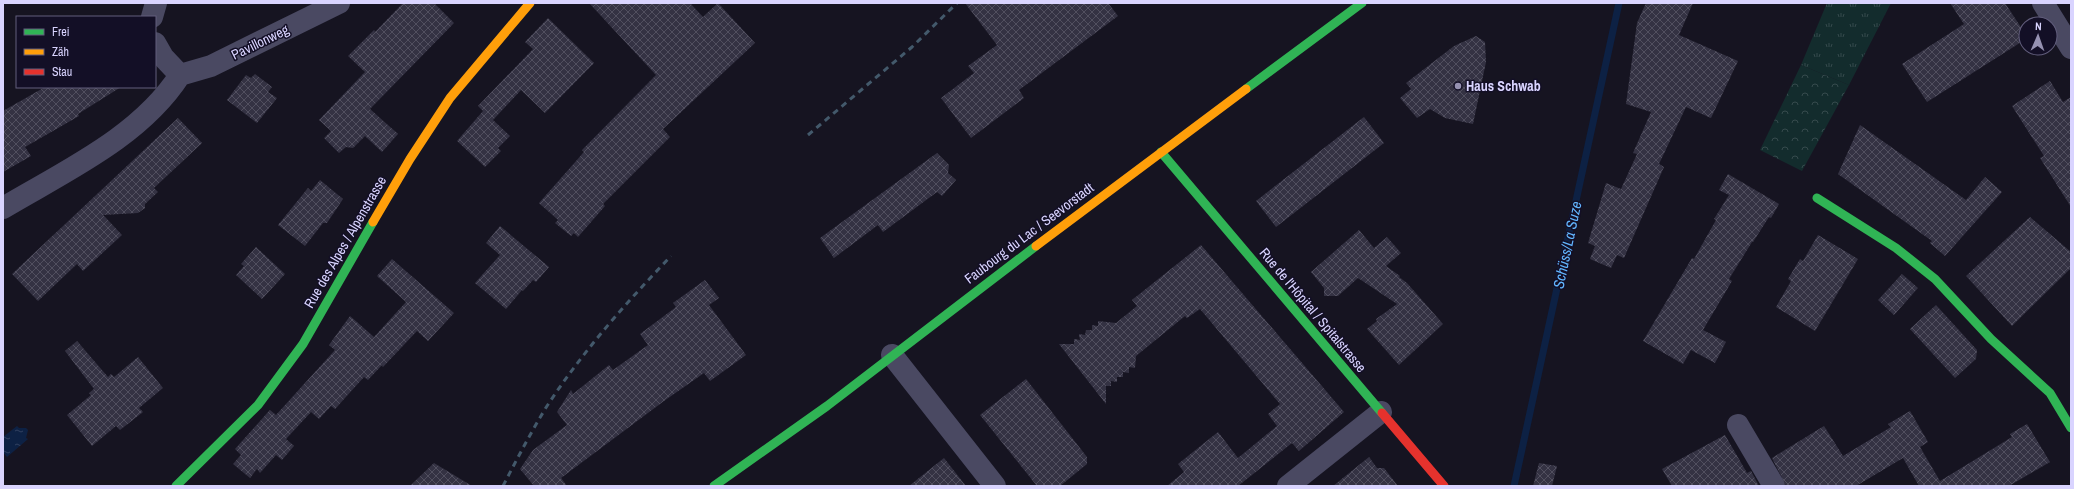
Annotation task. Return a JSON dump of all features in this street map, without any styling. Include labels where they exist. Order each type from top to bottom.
[{"type":"street","points":[[152,16],[156,3]]},
{"type":"street","name":"Pavillonweg","points":[[180,75],[211,66],[339,3]]},
{"type":"street","name":"Rue des Alpes / Alpenstrasse","points":[[176,486],[258,406],[302,344],[410,158],[442,110],[530,3]]},
{"type":"street","name":"Faubourg du Lac / Seevorstadt","points":[[722,484],[1161,152],[1362,3]]},
{"type":"street","points":[[2043,3],[2065,25],[2071,48]]},
{"type":"street","points":[[3,208],[126,134],[171,89],[180,75],[163,57],[156,45]]},
{"type":"street","name":"Rue de l'Hôpital / Spitalstrasse","points":[[1161,152],[1444,486]]},
{"type":"street","points":[[1817,198],[1896,248],[1935,279],[1991,339],[2050,393],[2071,428]]},
{"type":"street","points":[[892,355],[994,486]]},
{"type":"street","points":[[1288,486],[1381,412]]},
{"type":"street","points":[[1738,425],[1774,486]]},
{"type":"green space","points":[[1827,3],[1891,3],[1849,85],[1801,65]]},
{"type":"green space","points":[[1801,65],[1849,85],[1802,171],[1760,150]]},
{"type":"water","points":[[17,426],[28,430],[26,438],[28,439],[7,457],[3,452],[3,437]]},
{"type":"building","points":[[403,3],[434,3],[454,23],[370,109],[398,134],[382,152],[365,136],[353,148],[346,147],[339,153],[324,138],[331,131],[319,120],[365,72],[348,56],[374,30],[375,32]]},
{"type":"building","points":[[589,3],[690,3],[703,17],[718,3],[755,43],[663,129],[670,137],[603,204],[605,206],[578,237],[574,233],[571,236],[555,223],[558,220],[539,203],[584,152],[582,150],[656,75]]},
{"type":"building","points":[[965,3],[1108,3],[1118,16],[1019,90],[1024,98],[971,138],[941,98],[974,73],[968,66],[997,45]]},
{"type":"building","points":[[1646,3],[1693,3],[1679,35],[1738,61],[1711,118],[1686,107],[1659,164],[1664,167],[1624,258],[1617,255],[1611,268],[1590,259],[1595,246],[1588,243],[1606,183],[1621,189],[1637,154],[1633,153],[1651,112],[1626,104],[1637,23]]},
{"type":"building","points":[[1950,3],[2005,3],[2018,23],[2018,44],[1927,102],[1902,64],[1964,24]]},
{"type":"building","points":[[548,18],[594,63],[545,113],[521,90],[493,120],[510,136],[498,148],[501,151],[485,167],[457,141],[483,111],[478,106],[533,49],[525,42]]},
{"type":"building","points":[[1476,36],[1485,42],[1486,62],[1473,124],[1445,118],[1430,109],[1417,118],[1400,98],[1411,89],[1406,83],[1454,46]]},
{"type":"building","points":[[255,74],[272,87],[268,92],[277,98],[257,123],[227,100],[246,75],[251,78]]},
{"type":"building","points":[[2050,81],[2063,102],[2071,97],[2071,207],[2040,158],[2044,156],[2012,106]]},
{"type":"building","points":[[43,88],[119,88],[78,114],[79,116],[25,147],[31,156],[3,172],[3,111]]},
{"type":"building","points":[[1364,117],[1384,143],[1276,227],[1256,201]]},
{"type":"building","points":[[178,118],[202,143],[154,188],[158,192],[145,204],[145,208],[138,213],[103,215],[122,235],[83,271],[77,264],[38,301],[12,274]]},
{"type":"building","points":[[1860,125],[1966,200],[1985,177],[2002,192],[1945,256],[1930,243],[1932,241],[1838,174]]},
{"type":"building","points":[[937,153],[949,165],[948,173],[956,180],[942,196],[937,192],[883,232],[878,225],[834,258],[820,238]]},
{"type":"building","points":[[1728,174],[1779,204],[1771,218],[1769,217],[1752,242],[1729,279],[1732,281],[1703,330],[1726,342],[1715,363],[1691,350],[1683,364],[1643,341],[1692,258],[1694,259],[1716,220],[1714,219],[1729,195],[1719,190]]},
{"type":"building","points":[[320,180],[343,199],[327,223],[323,223],[305,246],[278,225],[308,188],[311,191]]},
{"type":"building","points":[[2030,217],[2071,252],[2071,268],[2012,326],[1966,276]]},
{"type":"building","points":[[500,226],[549,267],[536,282],[533,280],[523,291],[522,290],[506,309],[475,283],[500,255],[486,243]]},
{"type":"building","points":[[1359,230],[1374,248],[1387,237],[1401,253],[1386,266],[1407,283],[1443,324],[1399,365],[1367,329],[1377,321],[1376,319],[1397,304],[1358,278],[1338,296],[1324,296],[1324,288],[1311,272]]},
{"type":"building","points":[[1818,235],[1858,259],[1815,331],[1776,307],[1791,281],[1788,279],[1800,259],[1803,261]]},
{"type":"building","points":[[1201,245],[1344,412],[1299,451],[1292,443],[1238,486],[1167,486],[1184,472],[1178,464],[1218,432],[1238,458],[1277,426],[1268,414],[1280,404],[1200,309],[1187,318],[1185,316],[1136,356],[1135,368],[1129,367],[1129,373],[1123,372],[1123,377],[1117,377],[1117,382],[1111,381],[1111,386],[1106,386],[1106,404],[1059,344],[1074,344],[1074,339],[1080,340],[1079,334],[1085,335],[1086,330],[1092,330],[1092,325],[1098,326],[1098,321],[1116,323],[1137,306],[1132,300]]},
{"type":"building","points":[[256,247],[285,274],[262,299],[236,275],[244,266],[241,264]]},
{"type":"building","points":[[392,259],[454,313],[428,341],[417,331],[383,367],[382,365],[368,380],[364,377],[335,409],[331,406],[319,419],[311,412],[286,439],[294,446],[282,460],[276,455],[260,473],[257,469],[250,478],[233,464],[241,455],[235,449],[270,410],[276,415],[335,350],[329,345],[350,316],[374,337],[406,302],[377,276]]},
{"type":"building","points":[[1902,274],[1918,288],[1894,315],[1878,300]]},
{"type":"building","points":[[705,280],[719,298],[709,305],[746,355],[710,381],[704,373],[664,401],[561,478],[567,486],[534,486],[520,469],[533,450],[567,425],[557,412],[571,390],[573,394],[609,365],[613,370],[648,345],[640,334],[676,307],[673,303]]},
{"type":"building","points":[[1936,305],[1977,350],[1976,359],[1955,378],[1910,329]]},
{"type":"building","points":[[77,341],[108,377],[111,374],[114,377],[138,357],[163,388],[139,408],[143,412],[120,430],[116,426],[92,446],[67,415],[91,395],[89,393],[94,389],[65,351]]},
{"type":"building","points":[[1026,379],[1087,457],[1087,464],[1060,486],[1037,486],[980,415]]},
{"type":"building","points":[[1910,411],[1928,442],[1920,447],[1940,481],[2012,437],[2010,434],[2027,424],[2050,462],[2009,486],[1919,486],[1903,458],[1856,486],[1786,486],[1772,458],[1824,426],[1843,456],[1891,427],[1888,424]]},
{"type":"building","points":[[1725,435],[1747,473],[1751,471],[1759,486],[1672,486],[1662,469]]},
{"type":"building","points":[[1369,457],[1377,468],[1384,468],[1398,486],[1333,486]]},
{"type":"building","points":[[944,458],[966,486],[909,486]]},
{"type":"building","points":[[434,463],[472,486],[410,486]]},
{"type":"building","points":[[1539,463],[1557,466],[1552,486],[1533,486]]},
{"type":"waterway","name":"Schüss/La Suze","points":[[1514,486],[1619,3]]},
{"type":"railway","points":[[808,135],[912,47],[957,3]]},
{"type":"railway","points":[[503,486],[535,426],[575,366],[606,328],[671,256]]},
{"type":"traffic: fast","points":[[1246,89],[1362,3]]},
{"type":"traffic: fast","points":[[1161,152],[1382,413]]},
{"type":"traffic: fast","points":[[1817,198],[1896,248],[1935,279],[1991,339],[2050,393],[2071,428]]},
{"type":"traffic: fast","points":[[176,486],[258,405],[303,344],[373,222]]},
{"type":"traffic: fast","points":[[714,486],[827,406],[1036,246]]},
{"type":"traffic: slow","points":[[373,222],[410,159],[450,98],[530,3]]},
{"type":"traffic: slow","points":[[1036,246],[1246,89]]},
{"type":"traffic: jam","points":[[1382,413],[1444,486]]},
{"type":"place","name":"Haus Schwab","points":[[1458,86]]}]
